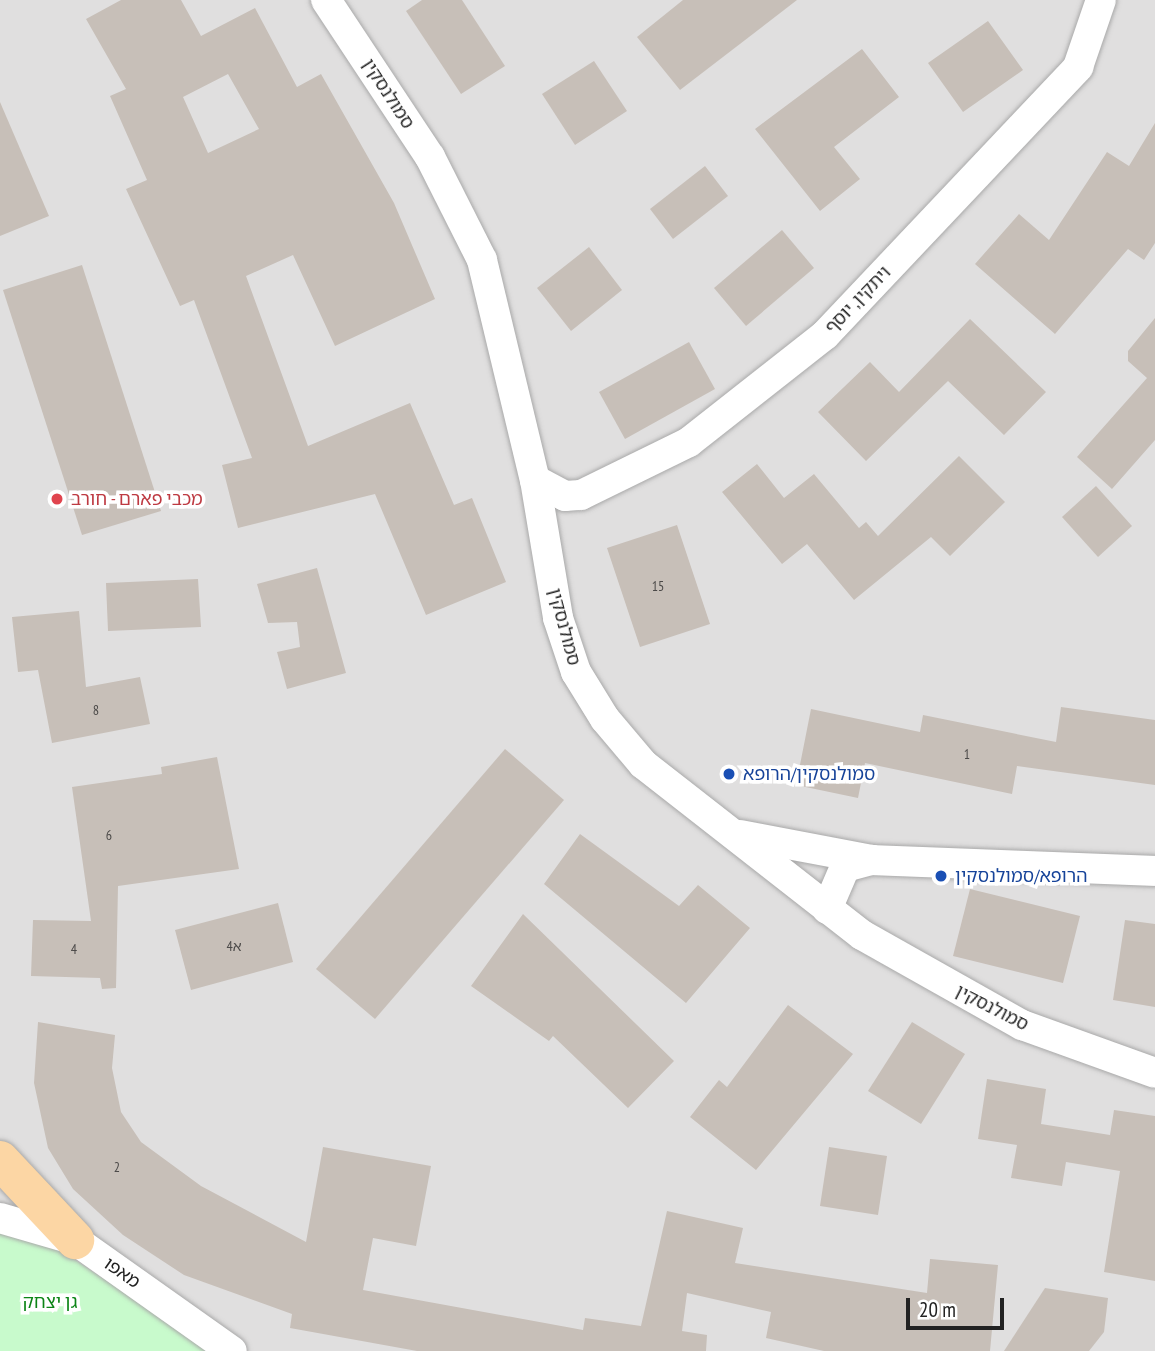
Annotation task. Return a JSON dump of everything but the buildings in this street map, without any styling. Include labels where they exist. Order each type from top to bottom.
[{"type":"main road","points":[[0,1160],[75,1240]]},
{"type":"street","name":"סמולנסקין","points":[[326,0],[429,157],[482,260],[536,480],[558,618],[576,672],[643,764],[736,834],[827,909],[931,977],[1023,1025],[1155,1073]]},
{"type":"street","name":"ויתקין, יוסף","points":[[536,480],[565,496],[581,495],[689,442],[825,335],[1077,67],[1101,0]]},
{"type":"street","points":[[736,834],[872,860],[1155,871]]},
{"type":"street","points":[[827,909],[845,867],[872,860]]},
{"type":"street","name":"מאפו","points":[[0,1218],[75,1240],[232,1351]]},
{"type":"shaded area","points":[[0,0],[1155,0],[1155,1351],[0,1351]]},
{"type":"green space","name":"גן יצחק","points":[[0,1232],[63,1252],[213,1351],[0,1351]]},
{"type":"place","name":"מכבי פארם - חורב","points":[[57,499]]},
{"type":"place","name":"סמולנסקין/הרופא","points":[[729,774]]},
{"type":"place","name":"הרופא/סמולנסקין","points":[[941,876]]}]
